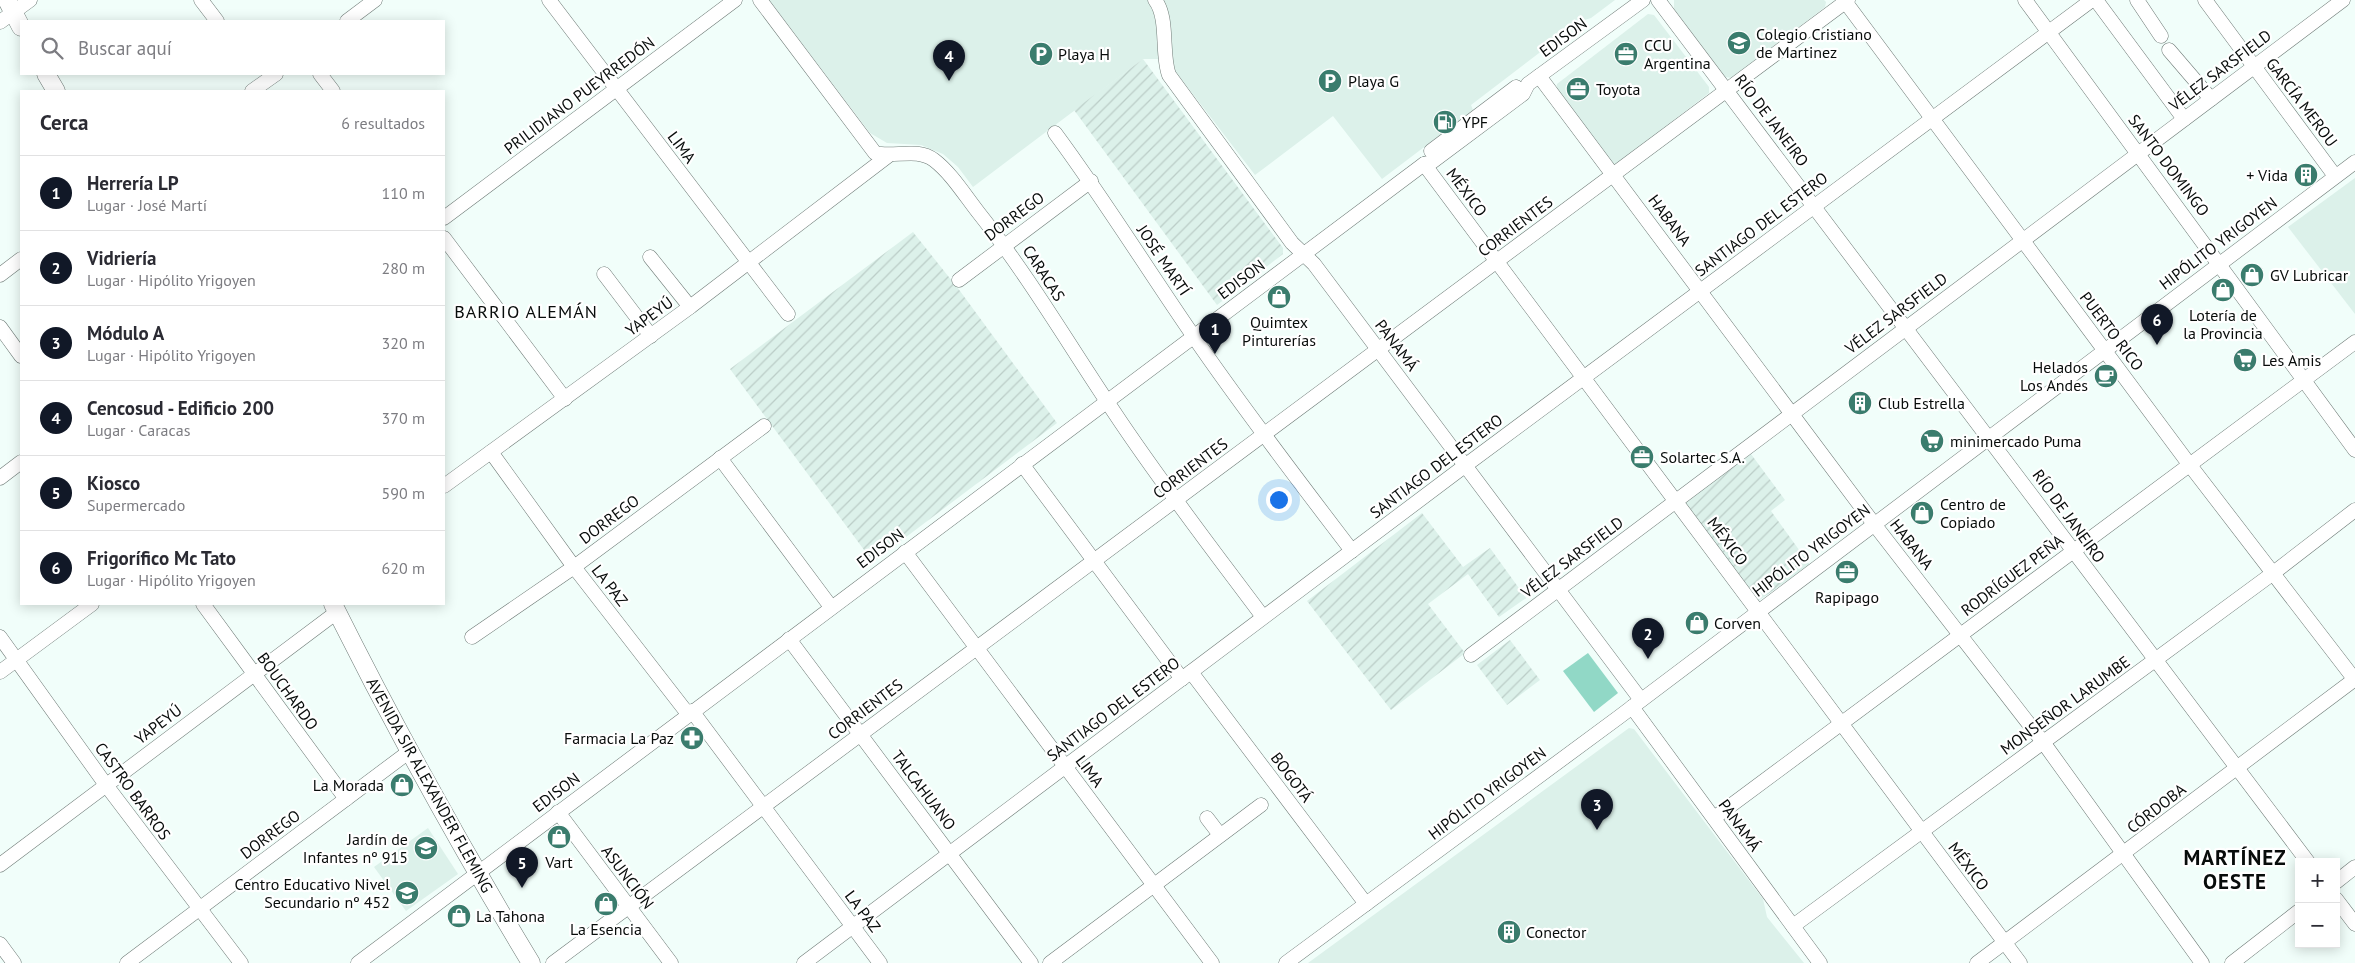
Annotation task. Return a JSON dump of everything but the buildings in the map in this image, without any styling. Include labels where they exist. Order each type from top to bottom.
[{"type":"main road","points":[[47,75],[55,90]]},
{"type":"main road","name":"AVENIDA SIR ALEXANDER FLEMING","points":[[335,608],[410,751],[478,874],[531,963]]},
{"type":"street","points":[[10,15],[30,0]]},
{"type":"street","points":[[201,0],[216,20]]},
{"type":"street","points":[[348,20],[375,0]]},
{"type":"street","name":"LIMA","points":[[549,0],[788,314]]},
{"type":"street","name":"PRILIDIANO PUEYRREDÓN","points":[[445,217],[735,0]]},
{"type":"street","points":[[760,0],[875,153],[888,156]]},
{"type":"street","name":"PANAMÁ","points":[[1155,0],[1162,23],[1166,65],[1169,75],[1292,243],[1314,264],[1559,588],[1714,818],[1820,963]]},
{"type":"street","name":"EDISON","points":[[358,963],[1424,164],[1426,155],[1470,121],[1519,85],[1534,80],[1643,0]]},
{"type":"street","name":"RÍO DE JANEIRO","points":[[1658,0],[2305,858]]},
{"type":"street","name":"SANTO DOMINGO","points":[[2024,0],[2220,263],[2355,450]]},
{"type":"street","name":"SANTIAGO DEL ESTERO","points":[[804,963],[1466,465],[2092,0]]},
{"type":"street","points":[[2096,0],[2184,119]]},
{"type":"street","points":[[2137,0],[2161,36]]},
{"type":"street","name":"GARCÍA MEROU","points":[[2205,0],[2335,176]]},
{"type":"street","name":"VÉLEZ SARSFIELD","points":[[1471,654],[2343,0]]},
{"type":"street","name":"CORRIENTES","points":[[554,963],[1845,1]]},
{"type":"street","name":"PUERTO RICO","points":[[1845,1],[2189,464],[2272,574],[2355,679]]},
{"type":"street","points":[[2169,50],[2211,99]]},
{"type":"street","points":[[321,75],[332,90]]},
{"type":"street","points":[[253,90],[260,78]]},
{"type":"street","name":"HABANA","points":[[1534,80],[1614,175],[1874,524],[2043,742],[2122,855],[2202,963]]},
{"type":"street","name":"JOSÉ MARTÍ","points":[[1055,133],[1091,181],[1194,336],[1264,435],[1352,551]]},
{"type":"street","name":"CARACAS","points":[[888,156],[910,152],[932,158],[945,170],[1004,244],[1107,402],[1263,618]]},
{"type":"street","name":"YAPEYÚ","points":[[445,485],[651,336],[888,156]]},
{"type":"street","name":"HIPÓLITO YRIGOYEN","points":[[1286,963],[1637,704],[2355,162]]},
{"type":"street","name":"MÉXICO","points":[[1424,164],[2020,963]]},
{"type":"street","name":"DORREGO","points":[[959,280],[1004,244],[1091,181]]},
{"type":"street","points":[[445,239],[565,399]]},
{"type":"street","points":[[650,257],[690,307]]},
{"type":"street","points":[[0,275],[20,260]]},
{"type":"street","points":[[604,274],[651,336]]},
{"type":"street","points":[[0,328],[20,355]]},
{"type":"street","name":"RODRÍGUEZ PEÑA","points":[[1714,818],[2355,342]]},
{"type":"street","name":"DORREGO","points":[[472,637],[574,567],[764,426]]},
{"type":"street","name":"LA PAZ","points":[[491,452],[574,567],[764,807],[880,963]]},
{"type":"street","points":[[720,458],[831,607]]},
{"type":"street","points":[[0,478],[20,463]]},
{"type":"street","name":"BOGOTÁ","points":[[1022,464],[1094,561],[1187,675],[1366,904]]},
{"type":"street","name":"MONSEÑOR LARUMBE","points":[[1793,926],[2156,660],[2355,510]]},
{"type":"street","name":"LIMA","points":[[905,552],[1212,963]]},
{"type":"street","points":[[0,672],[91,605]]},
{"type":"street","name":"BOUCHARDO","points":[[204,605],[346,799]]},
{"type":"street","name":"YAPEYÚ","points":[[0,865],[254,674],[335,608]]},
{"type":"street","name":"CASTRO BARROS","points":[[0,636],[106,785],[242,963]]},
{"type":"street","name":"TALCAHUANO","points":[[789,639],[1031,963]]},
{"type":"street","name":"CÓRDOBA","points":[[1977,963],[2355,679]]},
{"type":"street","name":"DORREGO","points":[[127,963],[410,751]]},
{"type":"street","points":[[1050,963],[1261,804]]},
{"type":"street","name":"ASUNCIÓN","points":[[558,812],[671,963]]},
{"type":"street","points":[[1208,818],[1220,835]]},
{"type":"street","points":[[2340,879],[2355,867]]},
{"type":"street","points":[[2339,903],[2355,924]]},
{"type":"street","points":[[2232,963],[2295,914]]},
{"type":"street","points":[[0,944],[14,963]]},
{"type":"shaded area","points":[[769,0],[1615,0],[1591,18],[1581,21],[1471,105],[1473,110],[1382,179],[1333,116],[1255,175],[1166,59],[1143,59],[973,187],[958,167],[943,154],[921,145],[887,143],[870,133]]},
{"type":"shaded area","name":"Colegio Cristiano de Martinez","points":[[1674,0],[1824,0],[1826,2],[1825,7],[1732,78],[1725,77],[1674,9]]},
{"type":"shaded area","points":[[1648,14],[1654,15],[1709,87],[1709,93],[1616,164],[1609,163],[1556,92],[1557,84]]},
{"type":"shaded area","points":[[1143,59],[1283,248],[1283,254],[1217,305],[1074,110]]},
{"type":"shaded area","points":[[2355,178],[2355,314],[2288,227]]},
{"type":"shaded area","points":[[913,232],[960,291],[1057,423],[873,562],[730,369]]},
{"type":"shaded area","points":[[1748,450],[1785,500],[1771,511],[1810,565],[1758,601],[1684,509],[1684,501]]},
{"type":"shaded area","points":[[1422,513],[1463,567],[1490,548],[1526,598],[1499,617],[1468,574],[1428,604],[1465,653],[1391,710],[1307,601]]},
{"type":"shaded area","points":[[1510,640],[1540,680],[1507,705],[1477,665]]},
{"type":"shaded area","points":[[1629,728],[1634,729],[1763,899],[1767,917],[1804,963],[1308,963]]},
{"type":"shaded area","points":[[428,828],[458,874],[406,911],[374,867]]},
{"type":"green space","points":[[1588,653],[1618,693],[1594,712],[1563,671]]},
{"type":"place","name":"Colegio Cristiano de Martinez","points":[[1739,43]]},
{"type":"place","name":"Playa H","points":[[1041,54]]},
{"type":"place","name":"CCU Argentina","points":[[1626,54]]},
{"type":"place","name":"Cencosud - Edificio 200","points":[[949,81]]},
{"type":"place","name":"Playa G","points":[[1330,81]]},
{"type":"place","name":"Toyota","points":[[1578,89]]},
{"type":"place","name":"YPF","points":[[1445,122]]},
{"type":"place","name":"+ Vida","points":[[2306,175]]},
{"type":"place","name":"GV Lubricar","points":[[2252,275]]},
{"type":"place","name":"Lotería de la Provincia","points":[[2223,290]]},
{"type":"place","name":"Quimtex Pinturerías","points":[[1279,297]]},
{"type":"place","name":"Frigorífico Mc Tato","points":[[2157,345]]},
{"type":"place","name":"Herrería LP","points":[[1215,354]]},
{"type":"place","name":"Les Amis","points":[[2245,360]]},
{"type":"place","name":"Helados Los Andes","points":[[2106,376]]},
{"type":"place","name":"Club Estrella","points":[[1860,403]]},
{"type":"place","name":"minimercado Puma","points":[[1932,441]]},
{"type":"place","name":"Solartec S.A.","points":[[1642,457]]},
{"type":"place","name":"Centro de Copiado","points":[[1922,513]]},
{"type":"place","name":"Rapipago","points":[[1847,572]]},
{"type":"place","name":"Corven","points":[[1697,623]]},
{"type":"place","name":"Vidriería","points":[[1648,659]]},
{"type":"place","name":"Farmacia La Paz","points":[[692,738]]},
{"type":"place","name":"La Morada","points":[[402,785]]},
{"type":"place","name":"Módulo A","points":[[1597,830]]},
{"type":"place","name":"Vart","points":[[559,837]]},
{"type":"place","name":"Jardín de Infantes nº 915","points":[[426,848]]},
{"type":"place","name":"Kiosco","points":[[522,888]]},
{"type":"place","name":"Centro Educativo Nivel Secundario nº 452","points":[[407,893]]},
{"type":"place","name":"La Esencia","points":[[606,904]]},
{"type":"place","name":"La Tahona","points":[[459,916]]},
{"type":"place","name":"Conector","points":[[1509,932]]},
{"type":"district","name":"BARRIO ALEMÁN","points":[[526,311]]},
{"type":"district","name":"MARTÍNEZ OESTE","points":[[2235,869]]}]
